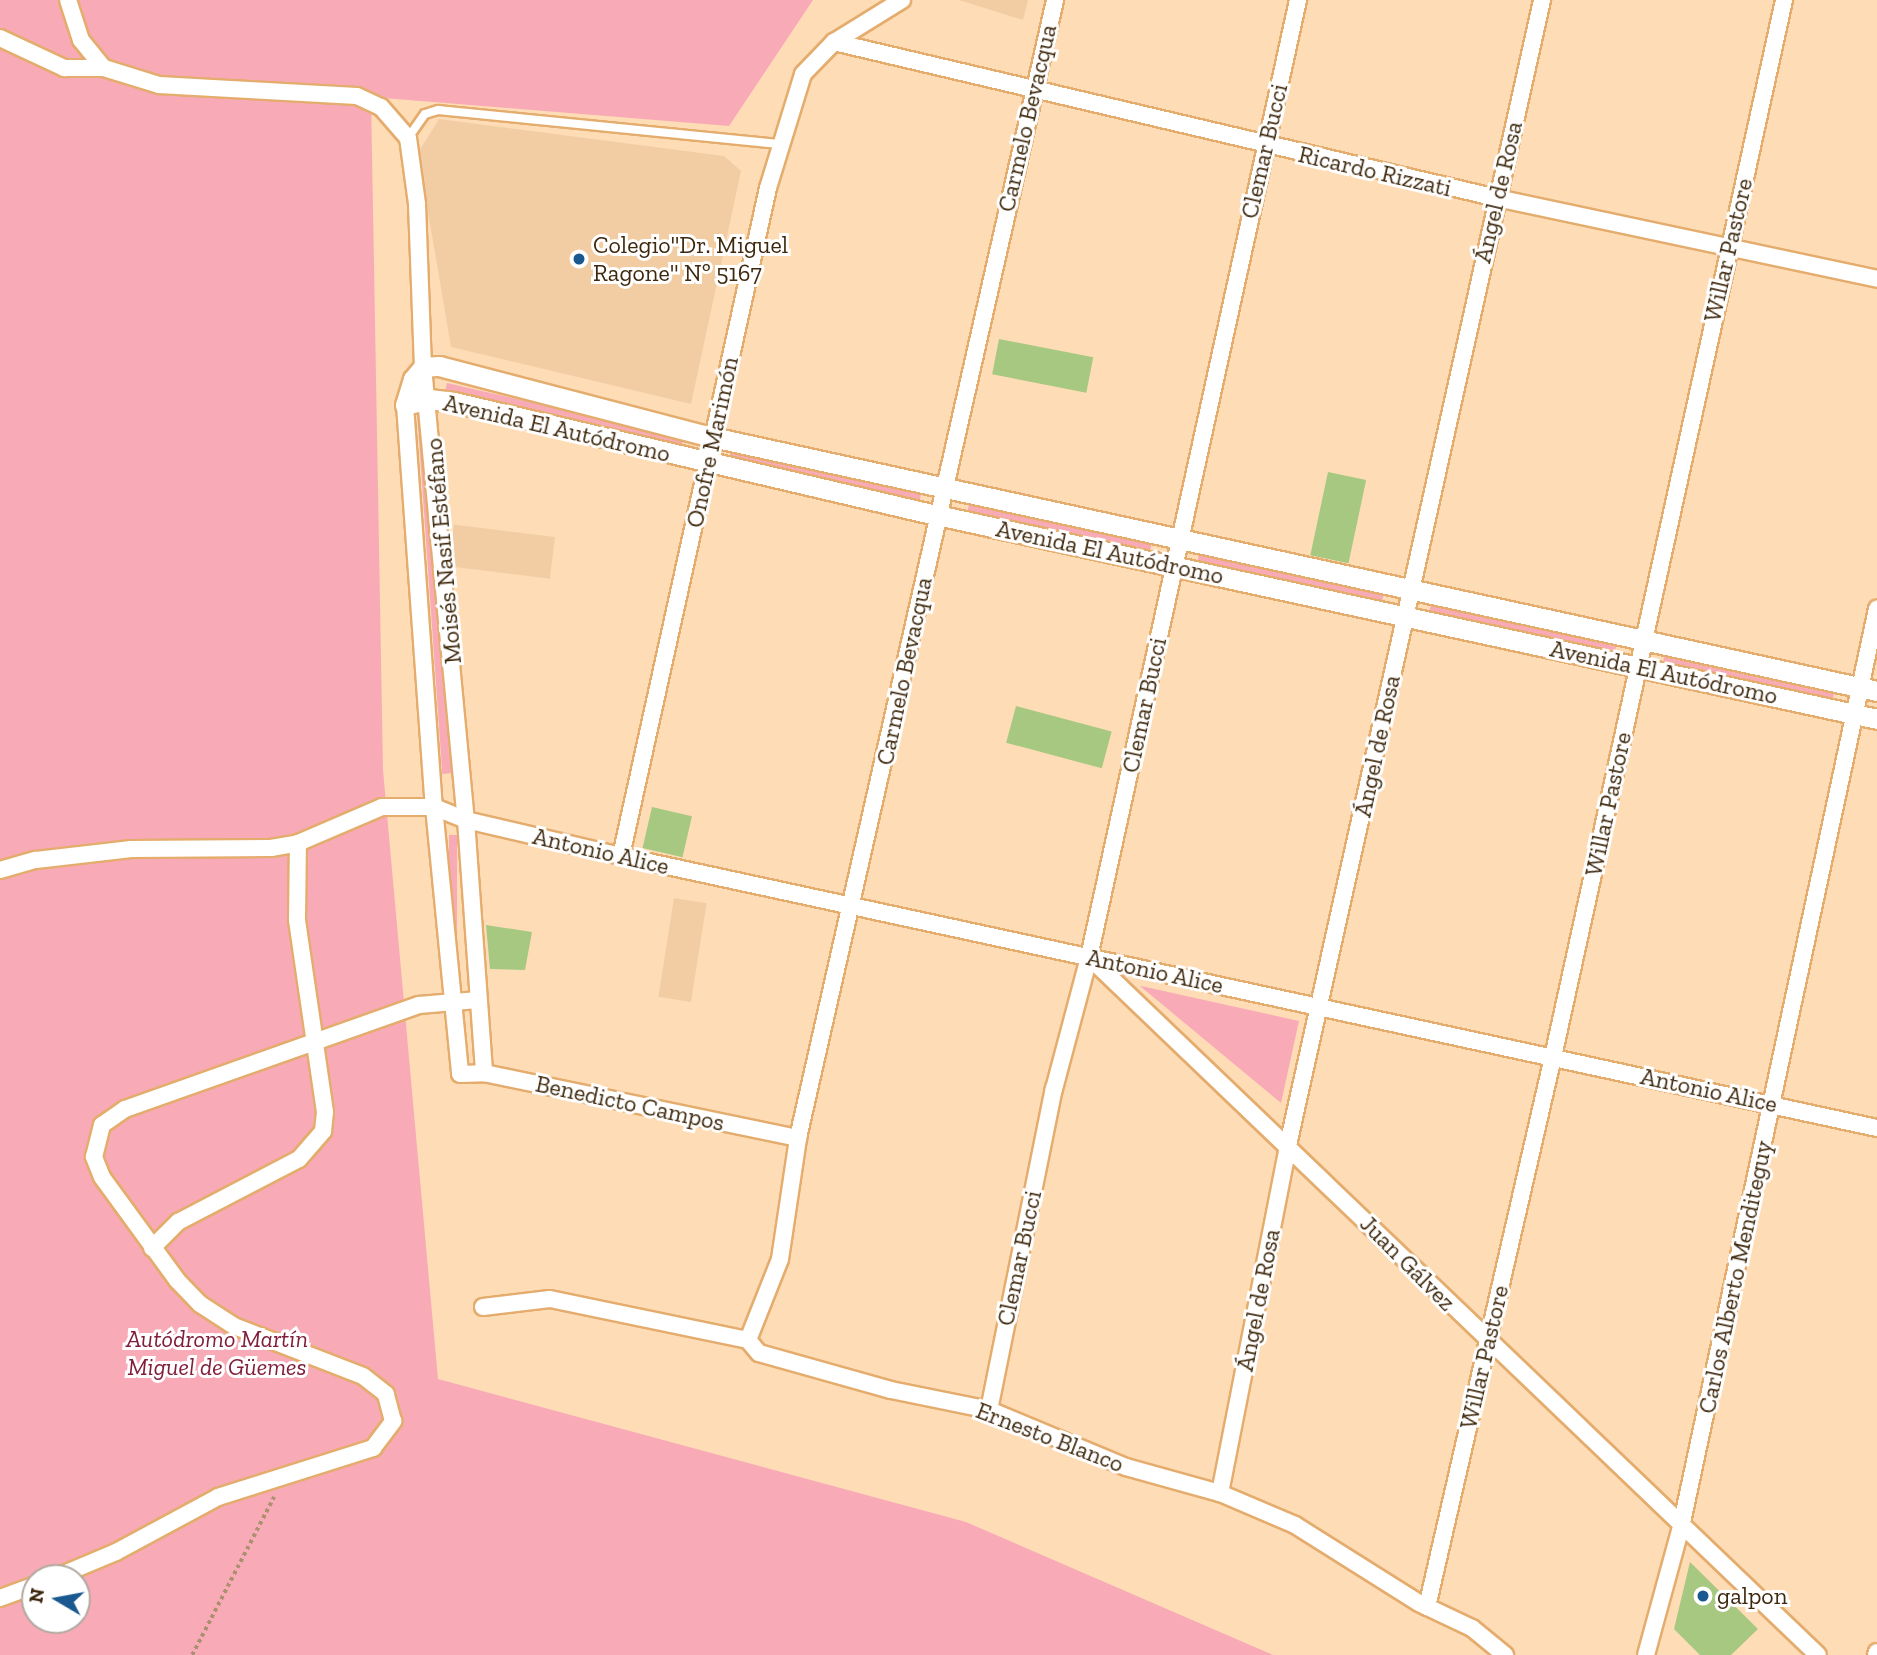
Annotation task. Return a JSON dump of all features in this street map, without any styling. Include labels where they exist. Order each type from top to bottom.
[{"type":"street","points":[[68,0],[81,40],[104,68]]},
{"type":"street","name":"Onofre Marimón","points":[[621,856],[712,437],[781,144],[803,74],[834,42],[902,0]]},
{"type":"street","name":"Carmelo Bevacqua","points":[[748,1340],[780,1259],[799,1138],[854,906],[937,515],[1055,0]]},
{"type":"street","name":"Clemar Bucci","points":[[989,1410],[1048,1116],[1089,957],[1264,145],[1298,0]]},
{"type":"street","name":"Ángel de Rosa","points":[[1220,1493],[1288,1145],[1542,0]]},
{"type":"street","name":"Willar Pastore","points":[[1427,1607],[1553,1057],[1642,638],[1784,0]]},
{"type":"street","points":[[0,38],[64,68],[104,68],[159,85],[357,96],[381,107],[408,138]]},
{"type":"street","name":"Ricardo Rizzati","points":[[834,42],[1033,92],[1497,198],[1877,279]]},
{"type":"street","name":"Moisés Nasif Estéfano","points":[[408,138],[417,204],[424,367],[466,820],[484,1073]]},
{"type":"street","name":"Avenida El Autódromo","points":[[405,405],[413,380],[424,367],[439,366],[712,437],[1868,689]]},
{"type":"street","name":"Avenida El Autódromo","points":[[405,405],[429,399],[937,515],[1877,719]]},
{"type":"street","name":"Moisés Nasif Estéfano","points":[[405,405],[434,807],[460,1074]]},
{"type":"street","name":"Carlos Alberto Menditeguy","points":[[1646,1655],[1681,1527],[1854,714],[1868,689],[1877,609]]},
{"type":"street","points":[[0,870],[36,860],[131,849],[271,848],[298,844],[382,807],[434,807]]},
{"type":"street","name":"Antonio Alice","points":[[434,807],[466,820],[621,856],[1320,1005],[1877,1128]]},
{"type":"street","points":[[152,1248],[178,1222],[286,1167],[314,1145],[323,1131],[325,1112],[297,920],[298,844]]},
{"type":"street","name":"Juan Gálvez","points":[[1089,957],[1288,1145],[1487,1342],[1818,1655]]},
{"type":"street","points":[[87,1564],[116,1552],[218,1497],[279,1475],[373,1448],[393,1421],[386,1394],[352,1371],[214,1315],[177,1280],[102,1177],[94,1157],[102,1125],[125,1109],[419,1005],[478,1000]]},
{"type":"street","name":"Benedicto Campos","points":[[460,1074],[484,1073],[799,1138]]},
{"type":"street","name":"Ernesto Blanco","points":[[482,1307],[550,1299],[748,1340],[759,1353],[891,1390],[989,1410],[1126,1467],[1220,1493],[1314,1534],[1427,1607],[1472,1628],[1505,1655]]},
{"type":"street","points":[[0,1598],[21,1590]]},
{"type":"lane","points":[[408,138],[425,114],[438,110],[781,144]]},
{"type":"path","points":[[192,1655],[261,1527],[279,1475]]},
{"type":"shaded area","points":[[959,0],[1028,0],[1023,20]]},
{"type":"shaded area","name":"Colegio\"Dr. Miguel Ragone\" Nº 5167","points":[[439,119],[724,156],[741,171],[691,404],[451,347],[418,153]]},
{"type":"shaded area","points":[[454,525],[555,537],[550,579],[449,566]]},
{"type":"shaded area","points":[[674,898],[707,903],[691,1002],[658,997]]},
{"type":"green space","name":"Autódromo Martín Miguel de Güemes","points":[[0,0],[813,0],[729,126],[371,97],[383,770],[438,1379],[966,1522],[1273,1655],[0,1655]]},
{"type":"green space","points":[[447,383],[684,438],[682,444],[445,390]]},
{"type":"green space","points":[[428,411],[453,773],[442,774],[417,412]]},
{"type":"green space","points":[[731,451],[921,495],[919,503],[729,459]]},
{"type":"green space","points":[[969,504],[1152,543],[1150,550],[968,511]]},
{"type":"green space","points":[[1199,554],[1384,593],[1382,601],[1197,562]]},
{"type":"green space","points":[[1431,604],[1616,647],[1615,654],[1429,611]]},
{"type":"green space","points":[[1664,657],[1834,694],[1832,702],[1663,664]]},
{"type":"green space","points":[[449,835],[457,835],[457,981],[449,981]]},
{"type":"green space","points":[[1140,986],[1299,1021],[1281,1103]]},
{"type":"building","points":[[999,339],[1093,357],[1086,393],[992,374]]},
{"type":"building","points":[[1328,472],[1366,480],[1348,563],[1310,555]]},
{"type":"building","points":[[1016,706],[1112,732],[1102,768],[1006,743]]},
{"type":"building","points":[[652,807],[692,816],[683,857],[643,848]]},
{"type":"building","points":[[486,925],[532,932],[525,970],[490,969]]},
{"type":"building","name":"galpon","points":[[1690,1562],[1758,1629],[1731,1655],[1700,1655],[1674,1629]]},
{"type":"place","name":"Colegio\"Dr. Miguel Ragone\" Nº 5167","points":[[579,259]]},
{"type":"place","name":"galpon","points":[[1703,1596]]}]
